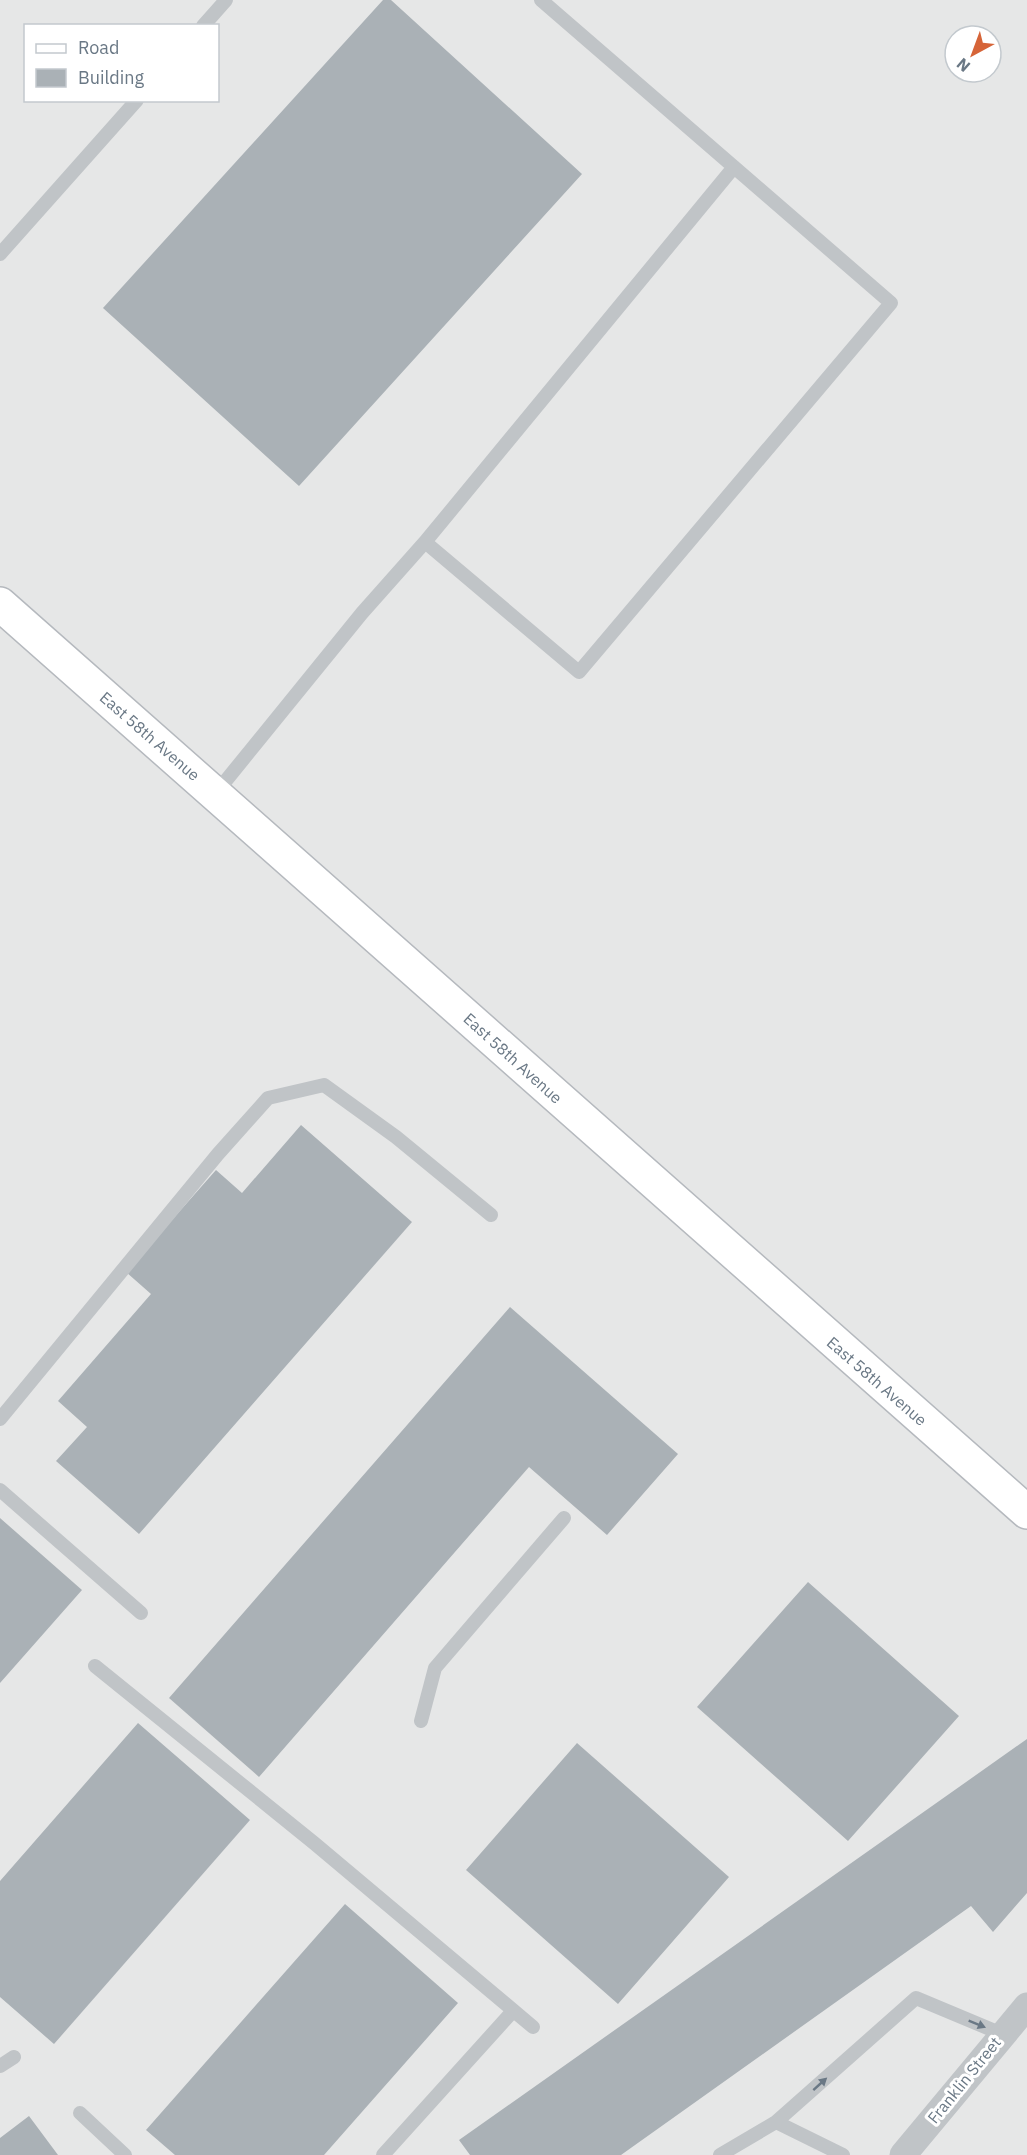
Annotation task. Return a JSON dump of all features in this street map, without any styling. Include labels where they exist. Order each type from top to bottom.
[{"type":"main road","name":"East 58th Avenue","points":[[4,616],[216,794],[857,1364],[1027,1512]]},
{"type":"street","name":"Franklin Street","points":[[903,2155],[1027,2006]]},
{"type":"lane","points":[[205,24],[226,0]]},
{"type":"lane","points":[[424,542],[579,672],[891,303],[541,0]]},
{"type":"lane","points":[[0,254],[135,102]]},
{"type":"lane","points":[[216,794],[362,613],[424,542],[734,167]]},
{"type":"lane","points":[[0,1419],[210,1163],[268,1098],[324,1085],[396,1137],[491,1215]]},
{"type":"lane","points":[[0,1490],[141,1613]]},
{"type":"lane","points":[[421,1721],[435,1668],[564,1518]]},
{"type":"lane","points":[[95,1666],[314,1843],[533,2027]]},
{"type":"lane","points":[[720,2155],[776,2122],[916,1998],[1002,2034]]},
{"type":"lane","points":[[383,2155],[513,2011]]},
{"type":"lane","points":[[0,2066],[14,2057]]},
{"type":"lane","points":[[80,2113],[125,2155]]},
{"type":"lane","points":[[776,2122],[843,2155]]},
{"type":"shaded area","points":[[0,0],[1027,0],[1027,2155],[0,2155]]},
{"type":"building","points":[[383,0],[391,0],[582,174],[299,486],[103,308]]},
{"type":"building","points":[[301,1125],[412,1222],[139,1534],[56,1461],[87,1427],[58,1401],[151,1294],[126,1272],[216,1170],[242,1193]]},
{"type":"building","points":[[510,1307],[678,1454],[607,1535],[529,1467],[259,1777],[169,1698]]},
{"type":"building","points":[[0,1518],[82,1590],[0,1683]]},
{"type":"building","points":[[808,1582],[959,1716],[848,1841],[697,1707]]},
{"type":"building","points":[[138,1723],[250,1820],[54,2044],[0,1997],[0,1881]]},
{"type":"building","points":[[1027,1739],[1027,1893],[993,1932],[971,1906],[621,2155],[470,2155],[459,2140]]},
{"type":"building","points":[[577,1743],[729,1877],[618,2004],[466,1870]]},
{"type":"building","points":[[345,1904],[458,2003],[324,2155],[175,2155],[146,2130]]},
{"type":"building","points":[[29,2116],[58,2155],[0,2155],[0,2138]]}]
